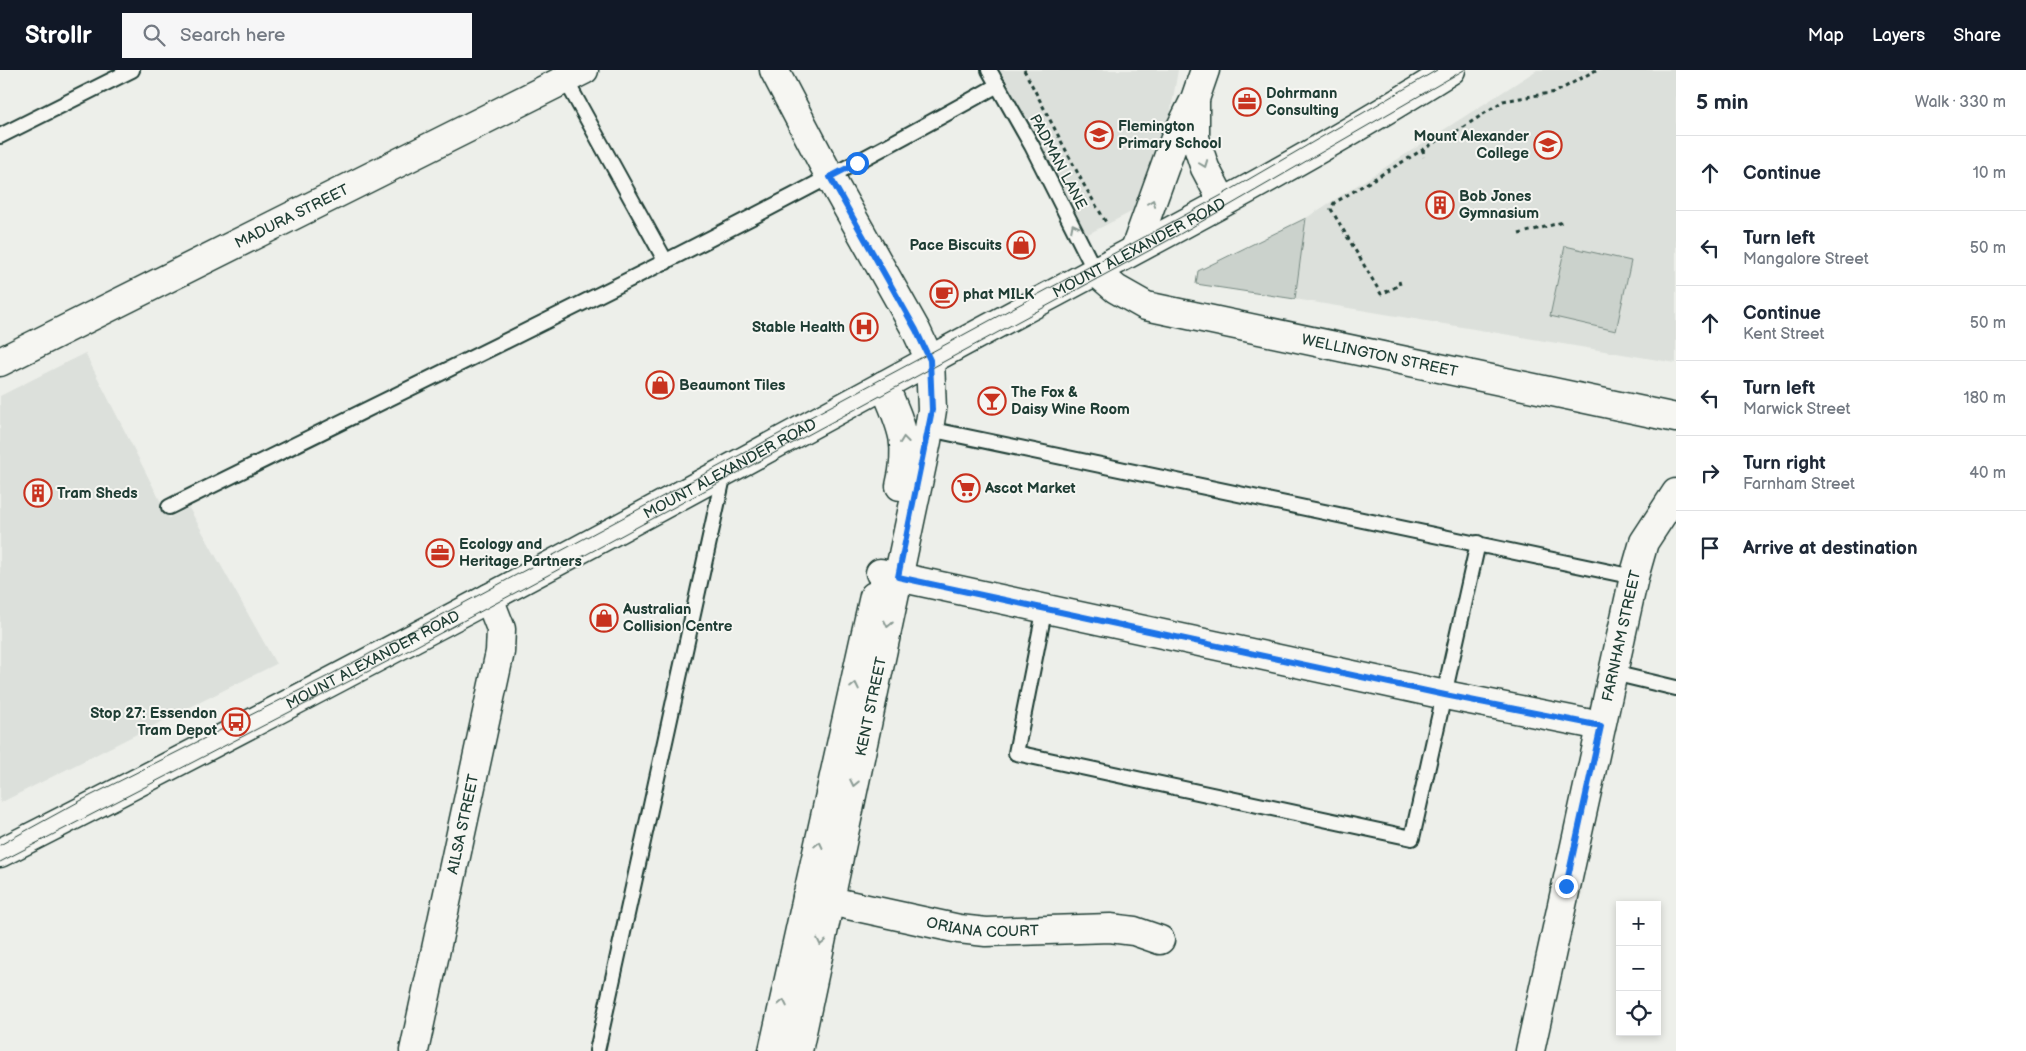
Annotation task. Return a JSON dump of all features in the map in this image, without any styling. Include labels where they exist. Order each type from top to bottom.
[{"type":"street","points":[[774,70],[830,177],[916,330],[930,360]]},
{"type":"street","points":[[1135,248],[1174,141],[1196,99],[1205,70]]},
{"type":"street","name":"MOUNT ALEXANDER ROAD","points":[[0,853],[489,598],[884,385],[1223,202],[1451,70]]},
{"type":"street","name":"MADURA STREET","points":[[0,362],[570,73]]},
{"type":"street","points":[[1196,99],[1195,138],[1204,168],[1223,202]]},
{"type":"street","name":"WELLINGTON STREET","points":[[1095,271],[1116,289],[1146,306],[1676,418]]},
{"type":"street","name":"KENT STREET","points":[[773,1051],[818,898],[889,575],[929,429],[932,410],[930,360]]},
{"type":"street","name":"KENT STREET","points":[[884,385],[903,431],[905,452],[889,575]]},
{"type":"street","name":"FARNHAM STREET","points":[[1530,1051],[1634,577],[1644,542],[1676,493]]},
{"type":"street","points":[[889,575],[1045,607],[1445,695],[1601,726]]},
{"type":"street","name":"AILSA STREET","points":[[414,1051],[500,652],[501,629],[489,598]]},
{"type":"street","name":"KENT STREET","points":[[798,1051],[818,898]]},
{"type":"street","name":"ORIANA COURT","points":[[818,898],[959,929],[986,932],[1110,928],[1134,931],[1160,940]]},
{"type":"lane","points":[[0,136],[132,70]]},
{"type":"lane","name":"PADMAN LANE","points":[[989,70],[1032,146],[1095,271]]},
{"type":"lane","points":[[570,73],[666,262]]},
{"type":"lane","points":[[169,507],[666,262],[830,177],[998,85]]},
{"type":"lane","points":[[929,429],[1634,577]]},
{"type":"lane","points":[[597,1051],[724,471]]},
{"type":"lane","points":[[1045,607],[1016,753],[1412,838],[1478,543]]},
{"type":"lane","points":[[1613,673],[1676,688]]},
{"type":"path","points":[[1024,70],[1084,185],[1107,224]]},
{"type":"path","points":[[1381,294],[1331,209],[1334,204],[1424,149],[1456,132],[1503,101],[1556,92],[1596,70]]},
{"type":"path","points":[[1424,149],[1424,157]]},
{"type":"path","points":[[1519,234],[1563,222]]},
{"type":"path","points":[[1374,293],[1381,294],[1400,286],[1399,281]]},
{"type":"shaded area","name":"Flemington Primary School","points":[[997,70],[1178,70],[1155,200],[1086,235]]},
{"type":"shaded area","name":"Mount Alexander College","points":[[1537,70],[1676,70],[1676,363],[1295,299],[1306,218]]},
{"type":"shaded area","points":[[1306,218],[1295,299],[1196,284],[1198,271]]},
{"type":"shaded area","points":[[1565,246],[1631,261],[1616,331],[1550,316]]},
{"type":"shaded area","points":[[85,353],[169,518],[189,508],[276,664],[0,803],[0,396]]},
{"type":"tram line","points":[[0,845],[80,801],[326,677],[928,354],[1220,196],[1437,70]]},
{"type":"tram line","points":[[0,862],[398,656],[1180,234],[1464,70]]},
{"type":"place","name":"Dohrmann Consulting","points":[[1247,102]]},
{"type":"place","name":"Flemington Primary School","points":[[1099,135]]},
{"type":"place","name":"Mount Alexander College","points":[[1548,145]]},
{"type":"place","name":"Bob Jones Gymnasium","points":[[1440,205]]},
{"type":"place","name":"Pace Biscuits","points":[[1021,245]]},
{"type":"place","name":"phat MILK","points":[[944,294]]},
{"type":"place","name":"Stable Health","points":[[864,327]]},
{"type":"place","name":"Beaumont Tiles","points":[[660,385]]},
{"type":"place","name":"The Fox & Daisy Wine Room","points":[[992,401]]},
{"type":"place","name":"Ascot Market","points":[[966,488]]},
{"type":"place","name":"Tram Sheds","points":[[38,493]]},
{"type":"place","name":"Ecology and Heritage Partners","points":[[440,553]]},
{"type":"place","name":"Australian Collision Centre","points":[[604,618]]},
{"type":"place","name":"Stop 27: Essendon Tram Depot","points":[[236,722]]},
{"type":"route","points":[[857,163],[830,177],[916,330],[928,354],[932,368],[931,418],[898,577],[1066,611],[1445,695],[1601,726],[1566,886]]}]
